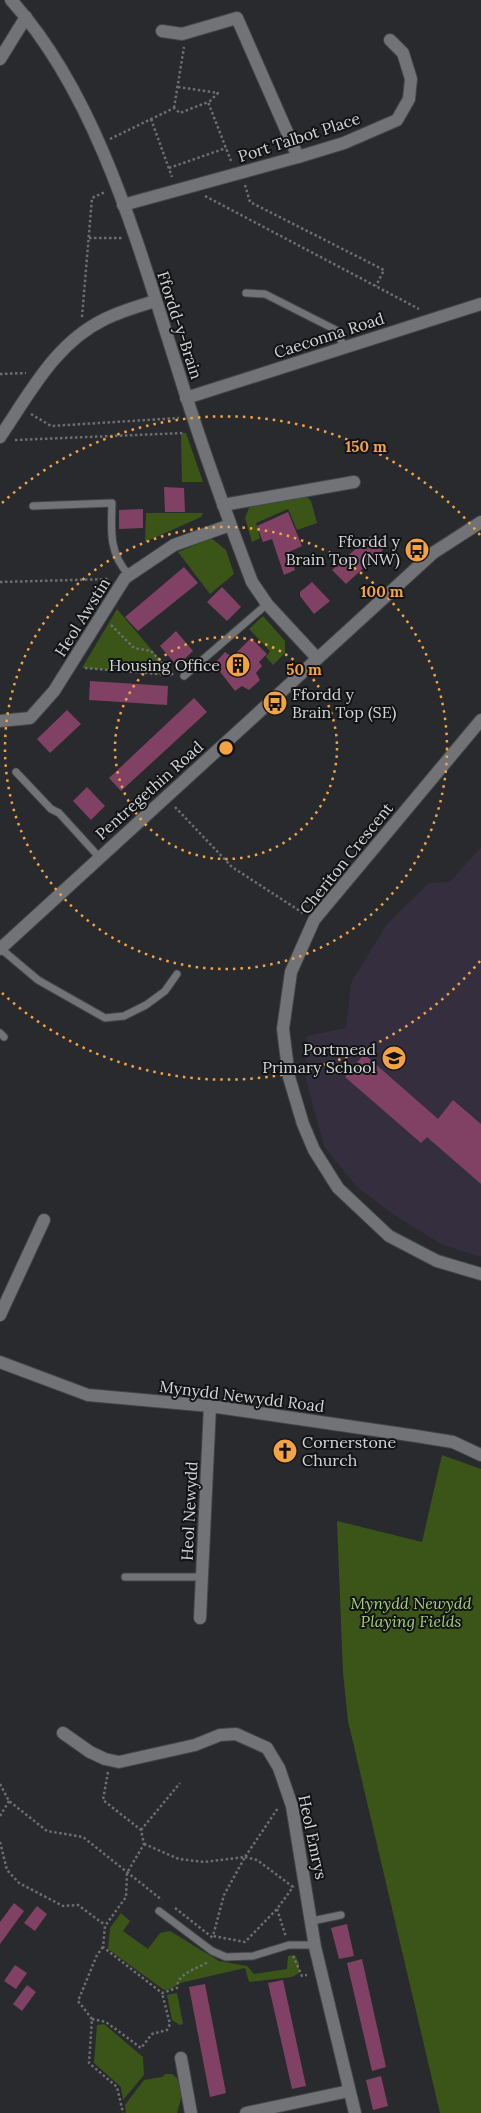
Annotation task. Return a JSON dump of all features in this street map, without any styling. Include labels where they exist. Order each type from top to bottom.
[{"type":"street","name":"Ffordd-y-Brain","points":[[11,0],[26,16],[58,66],[99,144],[123,205],[156,300],[186,398],[252,582],[267,604],[318,658]]},
{"type":"street","points":[[0,59],[26,16]]},
{"type":"street","points":[[162,31],[186,33],[237,18],[298,157]]},
{"type":"street","name":"Port Talbot Place","points":[[123,205],[344,143],[397,120],[409,99],[411,79],[403,53],[390,40]]},
{"type":"street","points":[[5,438],[20,408],[43,373],[81,334],[105,318],[156,300]]},
{"type":"street","name":"Caeconna Road","points":[[186,398],[481,304]]},
{"type":"street","points":[[223,505],[354,482]]},
{"type":"street","name":"Pentregethin Road","points":[[0,949],[433,553],[481,522]]},
{"type":"street","name":"Heol Awstin","points":[[0,721],[30,718],[54,691],[127,577],[174,544],[230,525]]},
{"type":"street","name":"Cheriton Crescent","points":[[481,720],[314,920],[291,972],[283,1030],[289,1076],[303,1124],[314,1150],[338,1188],[390,1236],[437,1261],[481,1274]]},
{"type":"street","points":[[0,1315],[44,1220]]},
{"type":"street","name":"Mynydd Newydd Road","points":[[0,1362],[88,1395],[210,1406],[452,1442],[481,1455]]},
{"type":"street","name":"Heol Newydd","points":[[200,1618],[210,1406]]},
{"type":"street","name":"Heol Emrys","points":[[63,1733],[90,1752],[119,1762],[195,1745],[220,1735],[236,1734],[267,1748],[278,1768],[291,1803],[315,1945],[355,2113]]},
{"type":"street","points":[[181,2058],[191,2113]]},
{"type":"street","points":[[247,2113],[349,2091]]},
{"type":"lane","points":[[246,293],[265,294],[336,330],[344,347]]},
{"type":"lane","points":[[33,506],[112,504],[112,547],[127,577]]},
{"type":"lane","points":[[184,676],[267,604]]},
{"type":"lane","points":[[16,772],[51,809],[60,813],[99,857]]},
{"type":"lane","points":[[0,949],[38,980],[105,1018],[124,1016],[146,1004],[165,991],[177,974]]},
{"type":"lane","points":[[125,1578],[202,1577]]},
{"type":"lane","points":[[159,1911],[212,1952],[226,1957],[253,1956],[289,1945],[315,1945]]},
{"type":"lane","points":[[312,1921],[340,1915]]},
{"type":"path","points":[[174,108],[186,33]]},
{"type":"path","points":[[174,108],[180,113],[208,102],[218,93],[178,87]]},
{"type":"path","points":[[208,102],[250,202],[384,270],[376,286]]},
{"type":"path","points":[[99,144],[174,108]]},
{"type":"path","points":[[151,119],[169,168],[183,189],[436,318]]},
{"type":"path","points":[[169,168],[226,148]]},
{"type":"path","points":[[81,334],[92,198],[116,186]]},
{"type":"path","points":[[89,238],[134,238]]},
{"type":"path","points":[[0,374],[43,373]]},
{"type":"path","points":[[20,408],[50,426],[193,417]]},
{"type":"path","points":[[5,438],[198,432]]},
{"type":"path","points":[[0,582],[127,577]]},
{"type":"path","points":[[101,616],[134,648],[151,651],[173,675],[179,679],[184,676]]},
{"type":"path","points":[[71,665],[82,668],[173,675]]},
{"type":"path","points":[[165,797],[232,867],[314,920]]},
{"type":"path","points":[[103,1947],[162,1993],[170,2024],[167,2030],[152,2034],[141,2048],[106,2022],[92,2019],[78,2001],[97,1955],[103,1947],[106,1926],[126,1897],[127,1873],[144,1844],[141,1830],[103,1800],[110,1760]]},
{"type":"path","points":[[141,1830],[180,1783]]},
{"type":"path","points":[[0,1784],[9,1801],[47,1832],[83,1837],[162,1900]]},
{"type":"path","points":[[0,1816],[9,1801]]},
{"type":"path","points":[[144,1844],[179,1859],[204,1862],[246,1857],[257,1860],[293,1887],[277,1909],[245,1942],[213,1936],[224,1895],[246,1857],[278,1808],[291,1803]]},
{"type":"path","points":[[0,1842],[7,1870],[19,1883],[63,1906],[78,1905],[106,1926]]},
{"type":"path","points":[[162,1993],[174,1989],[183,1975],[211,1959],[212,1952]]},
{"type":"path","points":[[92,2019],[90,2063],[117,2087],[123,2113]]},
{"type":"shaded area","name":"Portmead Primary School","points":[[481,847],[481,1257],[443,1245],[394,1215],[356,1186],[324,1146],[306,1080],[307,1036],[346,1028],[351,983],[387,924],[429,883],[450,882]]},
{"type":"green space","points":[[181,433],[186,433],[203,482],[182,482]]},
{"type":"green space","points":[[304,494],[311,501],[317,523],[297,530],[288,509],[256,523],[260,538],[252,542],[245,518],[251,503]]},
{"type":"green space","points":[[146,513],[203,513],[201,517],[145,542]]},
{"type":"green space","points":[[211,538],[226,550],[234,574],[210,594],[178,552]]},
{"type":"green space","points":[[117,609],[173,675],[82,668]]},
{"type":"green space","points":[[263,616],[285,641],[285,653],[273,665],[266,657],[270,651],[249,629]]},
{"type":"green space","name":"Mynydd Newydd Playing Fields","points":[[442,1455],[481,1469],[481,2113],[440,2113],[348,1721],[343,1673],[337,1521],[422,1542]]},
{"type":"green space","points":[[121,1913],[130,1921],[123,1931],[148,1949],[160,1933],[170,1931],[219,1961],[247,1966],[254,1974],[287,1969],[288,1956],[295,1955],[299,1963],[299,1973],[292,1977],[249,1982],[245,1968],[180,1983],[171,1989],[164,1990],[108,1949],[110,1928]]},
{"type":"green space","points":[[177,1993],[183,2024],[180,2025],[172,2020],[167,1995]]},
{"type":"green space","points":[[104,2024],[143,2057],[144,2075],[123,2100],[121,2087],[94,2063],[97,2025]]},
{"type":"green space","points":[[165,2074],[172,2074],[180,2082],[182,2092],[177,2113],[126,2113],[125,2105],[144,2080],[162,2077]]},
{"type":"building","points":[[164,487],[184,488],[185,512],[165,512]]},
{"type":"building","points":[[143,509],[143,528],[119,529],[119,510]]},
{"type":"building","points":[[288,512],[302,546],[289,552],[295,570],[284,575],[272,539],[263,542],[257,526]]},
{"type":"building","points":[[370,536],[383,550],[346,584],[332,570]]},
{"type":"building","points":[[184,567],[198,583],[138,631],[125,617]]},
{"type":"building","points":[[312,582],[330,601],[314,614],[300,596],[300,592]]},
{"type":"building","points":[[222,587],[241,607],[227,621],[207,602]]},
{"type":"building","points":[[176,631],[193,651],[177,666],[160,646]]},
{"type":"building","name":"Housing Office","points":[[251,638],[267,654],[259,662],[262,666],[256,673],[260,680],[249,690],[242,686],[235,691],[214,664],[225,652],[232,657]]},
{"type":"building","points":[[90,681],[168,686],[167,705],[89,700]]},
{"type":"building","points":[[194,698],[207,712],[121,791],[109,778]]},
{"type":"building","points":[[67,710],[81,724],[50,753],[37,739]]},
{"type":"building","points":[[87,787],[105,806],[91,820],[73,801]]},
{"type":"building","points":[[364,1054],[438,1119],[453,1100],[481,1124],[481,1184],[427,1137],[421,1143],[345,1077]]},
{"type":"building","points":[[14,1903],[24,1911],[0,1944],[0,1922]]},
{"type":"building","points":[[37,1906],[47,1914],[35,1931],[24,1923]]},
{"type":"building","points":[[347,1924],[354,1956],[339,1959],[331,1928]]},
{"type":"building","points":[[362,1959],[386,2067],[372,2071],[347,1963]]},
{"type":"building","points":[[15,1965],[27,1973],[16,1989],[4,1981]]},
{"type":"building","points":[[283,1980],[306,2086],[292,2089],[268,1983]]},
{"type":"building","points":[[205,1984],[226,2093],[210,2097],[189,1987]]},
{"type":"building","points":[[27,1985],[36,1992],[22,2011],[13,2004]]},
{"type":"building","points":[[381,2076],[388,2106],[373,2110],[366,2080]]},
{"type":"place","name":"Ffordd y Brain Top (NW)","points":[[417,550]]},
{"type":"place","name":"Housing Office","points":[[238,665]]},
{"type":"place","name":"Ffordd y Brain Top (SE)","points":[[275,703]]},
{"type":"place","name":"Portmead Primary School","points":[[394,1058]]},
{"type":"place","name":"Cornerstone Church","points":[[285,1451]]}]
